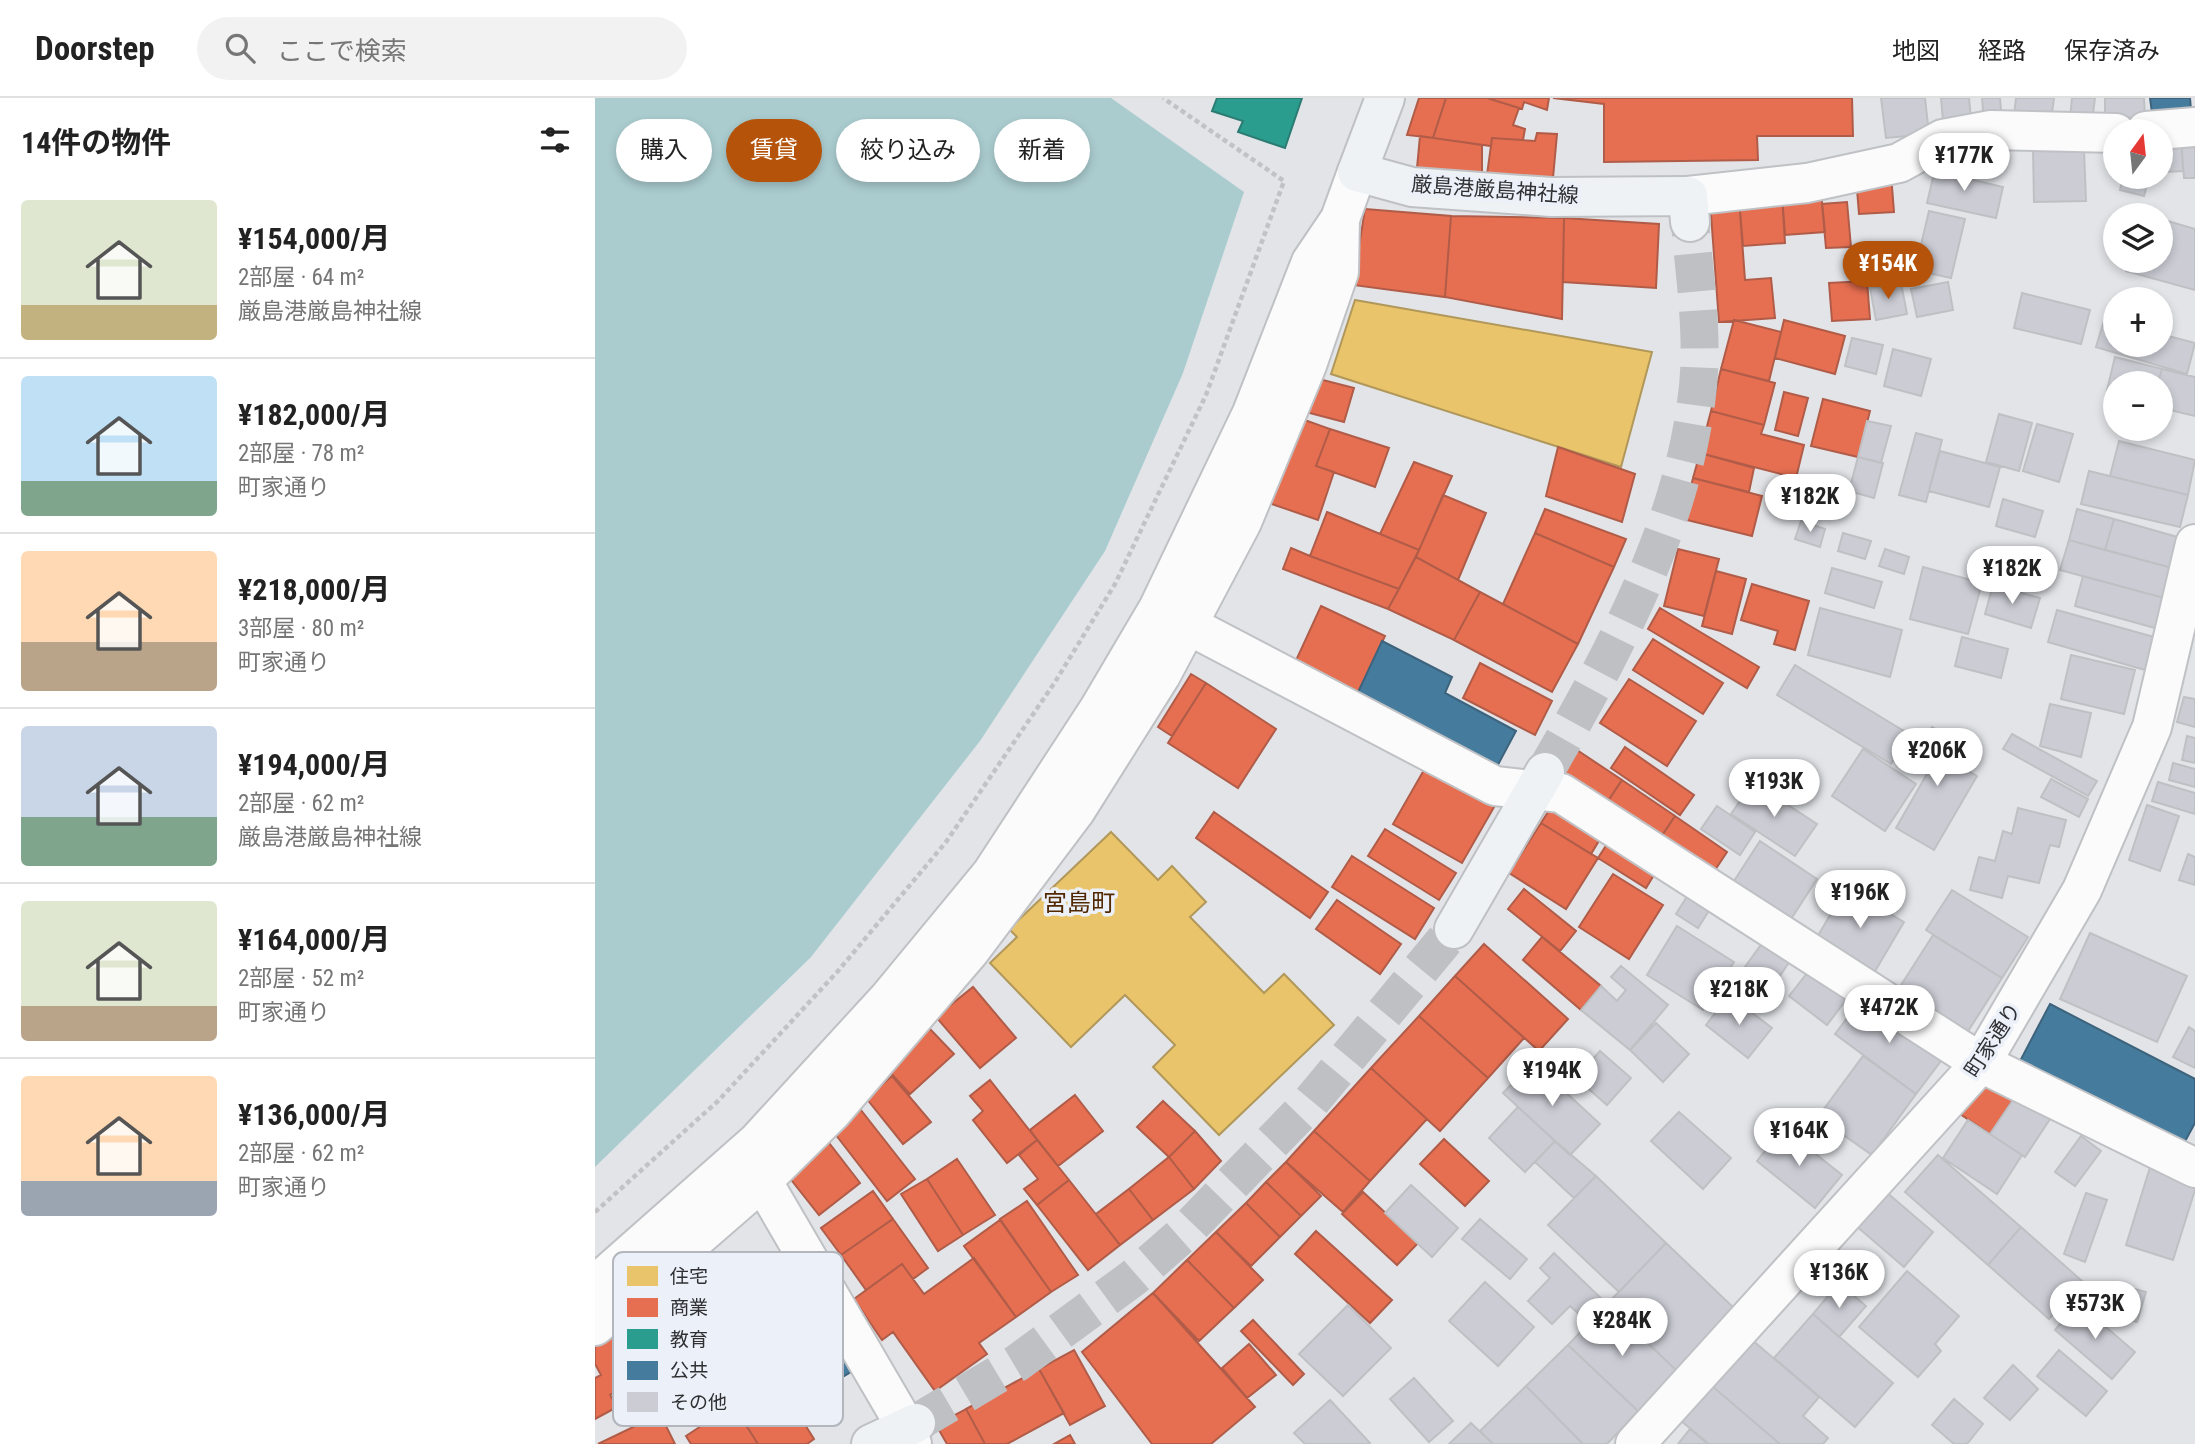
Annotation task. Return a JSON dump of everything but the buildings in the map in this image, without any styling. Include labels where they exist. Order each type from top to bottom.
[{"type":"main road","points":[[1357,172],[1385,98]]},
{"type":"main road","name":"厳島港厳島神社線","points":[[1357,172],[1412,187],[1689,209]]},
{"type":"main road","points":[[1454,929],[1540,781]]},
{"type":"main road","points":[[871,1444],[911,1431]]},
{"type":"street","points":[[2173,129],[2195,127]]},
{"type":"street","points":[[1689,209],[1899,163],[1943,139],[1991,130],[2103,133]]},
{"type":"street","points":[[669,1252],[753,1167],[808,1087],[928,976],[992,873],[1062,800],[1161,675],[1173,617],[1242,522],[1246,469],[1311,262],[1340,219],[1357,172]]},
{"type":"street","name":"町家通り","points":[[1636,1444],[1981,1063],[2082,890],[2152,727],[2195,544]]},
{"type":"street","points":[[1173,617],[1495,786],[1540,781],[1981,1063],[2195,1168]]},
{"type":"street","points":[[639,1252],[753,1167]]},
{"type":"street","points":[[753,1167],[804,1252]]},
{"type":"street","points":[[595,1285],[613,1272]]},
{"type":"street","points":[[595,1326],[613,1308]]},
{"type":"street","points":[[843,1317],[911,1431]]},
{"type":"path","points":[[595,1212],[718,1101],[838,971],[946,842],[1055,681],[1115,584],[1206,395],[1284,181],[1163,98]]},
{"type":"water","points":[[595,98],[1111,98],[1244,192],[1183,373],[1105,551],[980,741],[811,957],[595,1167]]},
{"type":"tunnel","points":[[1545,772],[1593,686],[1638,595],[1658,548],[1687,452],[1696,403],[1700,358],[1690,222]]},
{"type":"tunnel","points":[[916,1423],[1017,1363],[1133,1278],[1183,1234],[1310,1103],[1454,929]]},
{"type":"district","name":"宮島町","points":[[1079,903]]}]
